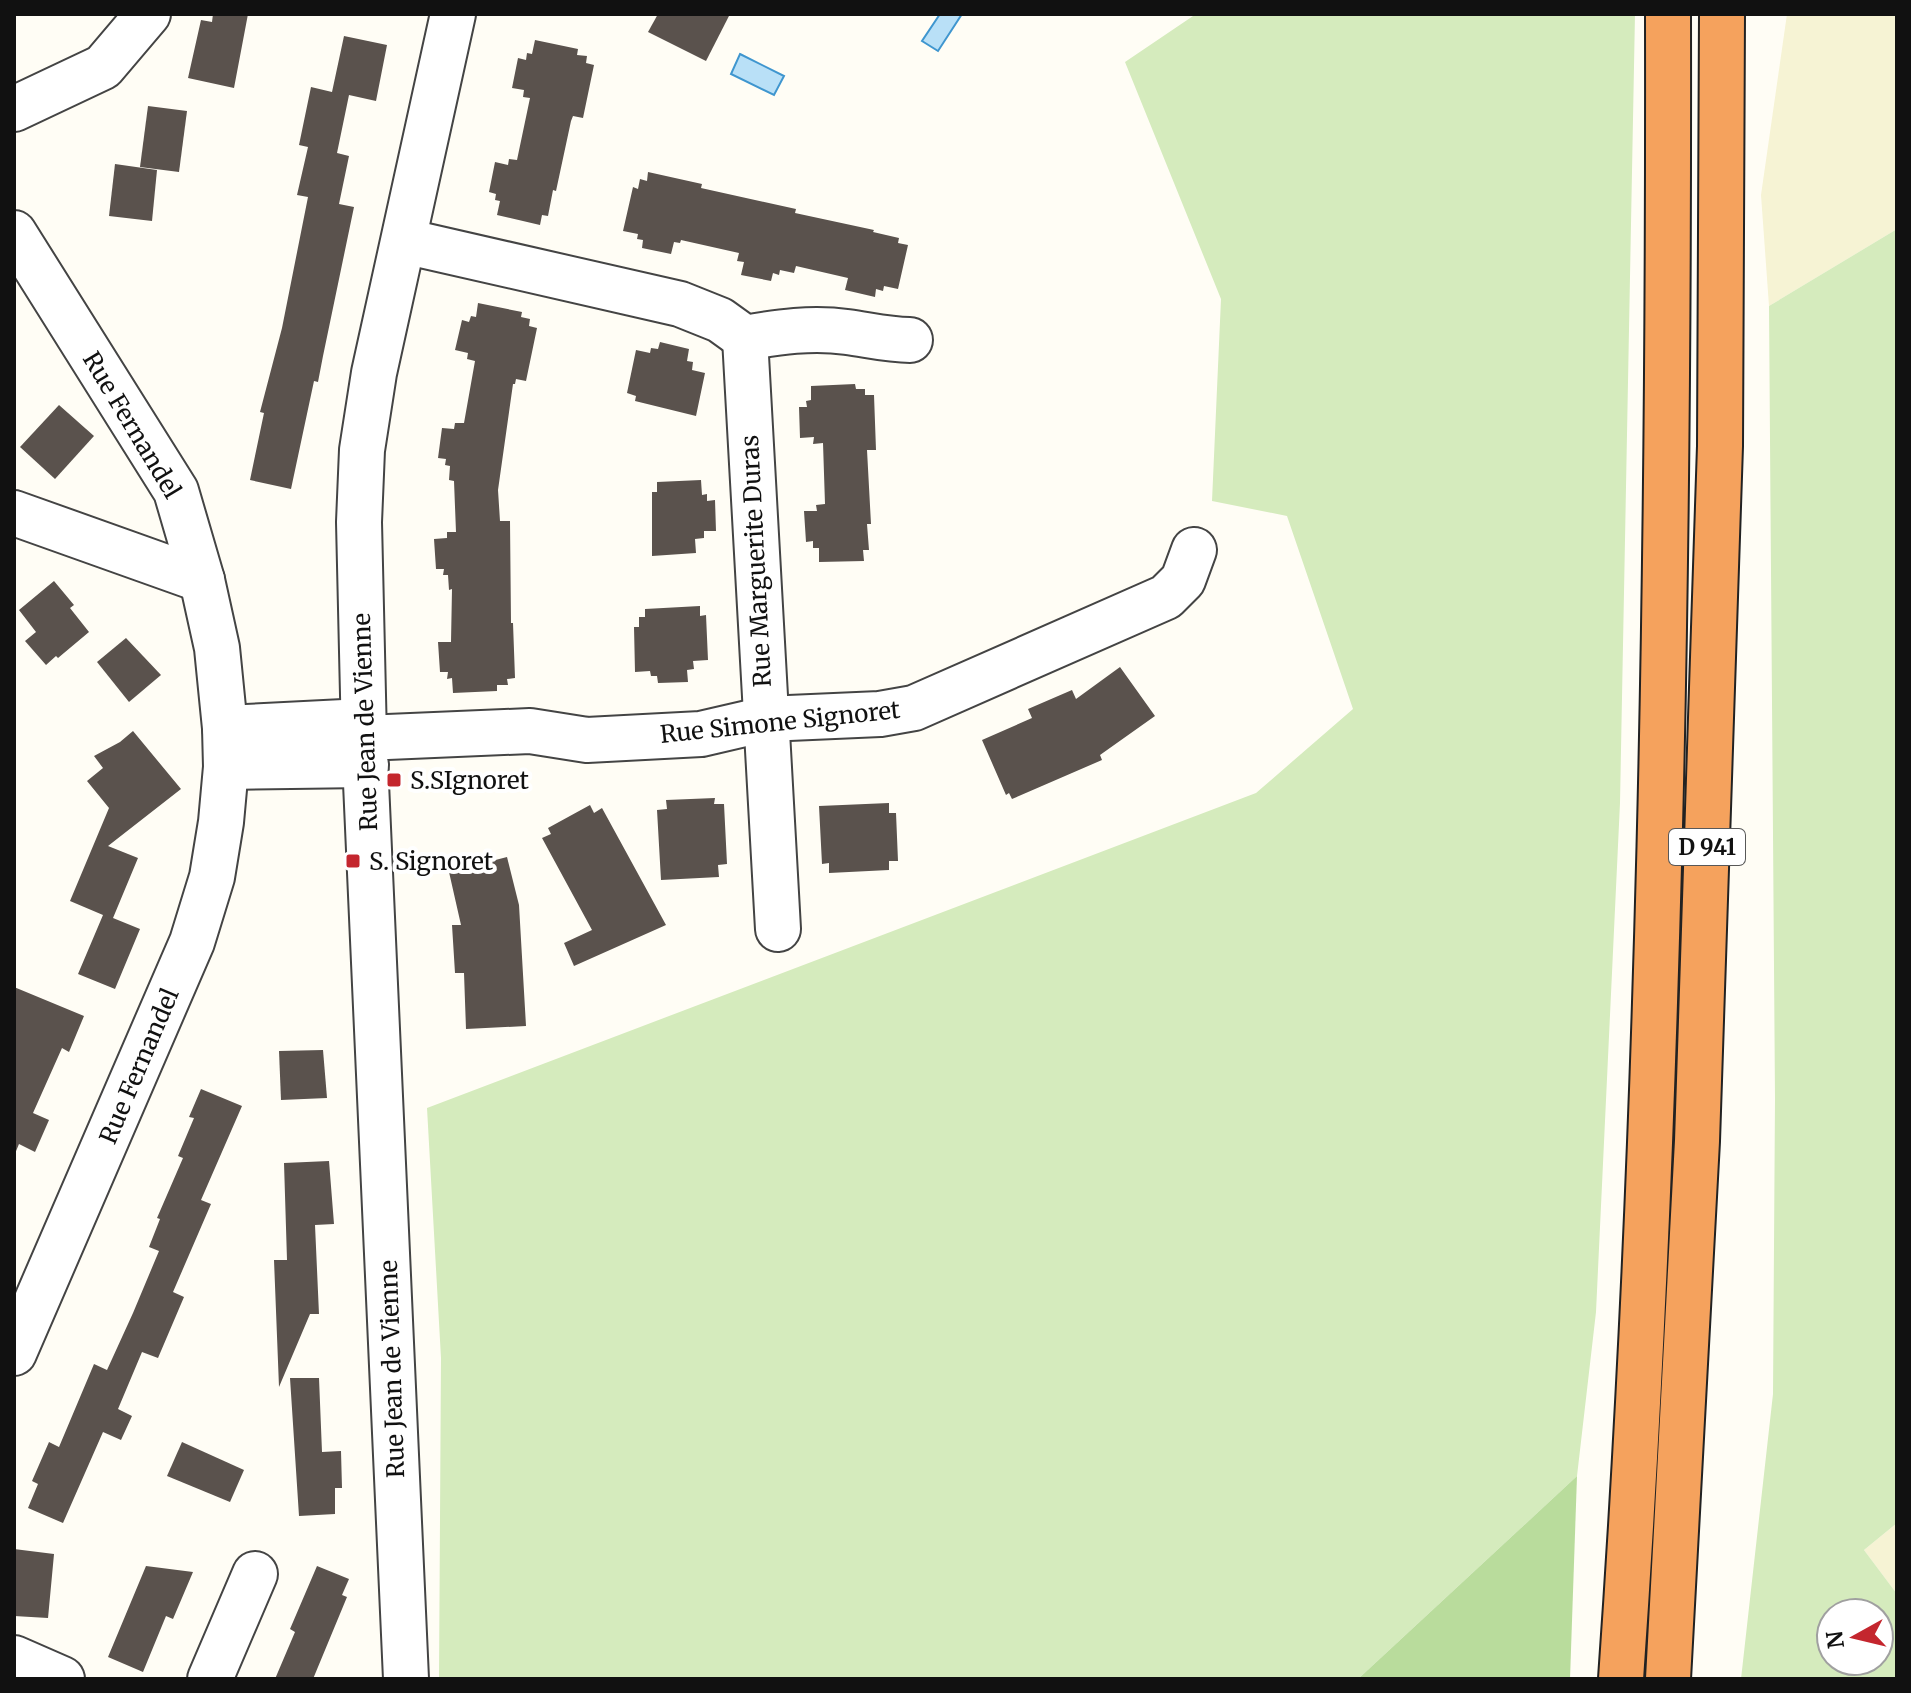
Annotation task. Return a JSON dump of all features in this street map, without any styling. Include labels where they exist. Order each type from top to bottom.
[{"type":"highway","name":"D 941","points":[[1621,1679],[1650,1151],[1662,792],[1669,415],[1668,14]]},
{"type":"highway","name":"D 941","points":[[1668,1679],[1697,1141],[1720,462],[1722,14]]},
{"type":"street","points":[[14,109],[103,67],[148,14]]},
{"type":"street","name":"Rue Jean de Vienne","points":[[406,1679],[365,742],[359,522],[362,450],[374,373],[453,14]]},
{"type":"street","name":"Rue Fernandel","points":[[14,233],[176,491],[202,580],[217,648],[225,748],[221,822],[212,877],[192,942],[14,1353]]},
{"type":"street","points":[[404,241],[680,304],[720,320],[745,338],[792,330],[845,332],[888,340],[910,340]]},
{"type":"street","name":"Rue Marguerite Duras","points":[[745,338],[778,929]]},
{"type":"street","points":[[14,513],[202,580]]},
{"type":"street","name":"Rue Simone Signoret","points":[[365,742],[530,731],[587,740],[701,734],[766,719],[880,714],[914,708],[1166,597],[1183,580],[1194,550]]},
{"type":"street","points":[[225,748],[365,742]]},
{"type":"street","points":[[210,1679],[255,1574]]},
{"type":"street","points":[[14,1658],[62,1679]]},
{"type":"shaded area","points":[[1787,14],[1897,14],[1897,229],[1769,306],[1761,195]]},
{"type":"shaded area","points":[[1897,1523],[1897,1594],[1864,1550]]},
{"type":"green space","points":[[1196,14],[1635,14],[1620,803],[1596,1312],[1577,1476],[1358,1679],[439,1679],[441,1358],[427,1108],[1256,793],[1353,709],[1287,516],[1212,501],[1221,299],[1125,62]]},
{"type":"green space","points":[[1897,229],[1897,1523],[1864,1550],[1897,1594],[1897,1679],[1741,1679],[1773,1394],[1775,1099],[1769,306]]},
{"type":"green space","points":[[1577,1476],[1570,1679],[1358,1679]]},
{"type":"water","points":[[940,14],[962,14],[938,51],[922,41]]},
{"type":"water","points":[[740,54],[784,76],[774,95],[731,74]]},
{"type":"building","points":[[213,14],[248,14],[234,88],[188,78],[201,20],[212,22]]},
{"type":"building","points":[[658,14],[730,14],[706,61],[648,32]]},
{"type":"building","points":[[344,36],[387,45],[376,101],[349,95],[337,153],[349,156],[339,204],[354,207],[318,382],[314,381],[291,489],[250,480],[264,413],[260,412],[282,328],[308,197],[297,195],[308,147],[299,145],[311,87],[332,92]]},
{"type":"building","points":[[535,40],[578,49],[577,55],[587,56],[586,63],[594,65],[583,118],[573,116],[556,191],[553,190],[548,216],[542,215],[540,225],[497,215],[500,201],[495,200],[496,194],[489,192],[495,162],[508,165],[509,159],[517,160],[530,98],[523,97],[524,90],[512,88],[518,58],[526,60],[527,53],[532,54]]},
{"type":"building","points":[[148,106],[187,111],[179,172],[140,167]]},
{"type":"building","points":[[115,164],[157,170],[152,221],[109,216]]},
{"type":"building","points":[[648,172],[899,238],[898,243],[908,245],[898,289],[884,286],[883,291],[876,289],[875,297],[845,290],[848,278],[796,266],[794,273],[780,270],[779,275],[773,273],[771,281],[741,275],[744,262],[737,261],[739,253],[681,240],[680,243],[674,242],[671,254],[642,248],[643,240],[637,239],[638,234],[623,231],[633,187],[638,189],[640,179],[647,181]]},
{"type":"building","points":[[478,303],[522,312],[521,317],[530,319],[529,326],[537,328],[526,381],[516,379],[513,384],[498,490],[500,521],[510,521],[515,678],[507,679],[508,685],[497,685],[497,691],[453,693],[452,678],[447,679],[448,672],[440,672],[438,642],[451,642],[452,589],[449,590],[448,575],[443,575],[444,569],[436,569],[434,539],[447,538],[447,532],[456,532],[454,481],[449,480],[450,466],[445,465],[446,459],[438,458],[442,428],[454,429],[455,423],[464,423],[475,361],[467,359],[468,353],[455,350],[462,320],[469,322],[471,316],[476,317]]},
{"type":"building","points":[[660,342],[689,349],[687,361],[693,362],[692,370],[705,373],[696,416],[635,401],[636,396],[627,393],[636,350],[650,353],[651,348],[658,349]]},
{"type":"building","points":[[855,384],[856,389],[865,389],[865,395],[874,395],[876,450],[867,450],[871,524],[867,524],[869,550],[863,550],[864,561],[819,562],[819,548],[813,548],[813,541],[806,542],[804,511],[817,511],[816,505],[825,504],[823,443],[813,444],[814,437],[800,438],[799,407],[807,407],[806,401],[811,400],[811,386]]},
{"type":"building","points":[[59,405],[94,436],[55,479],[20,447]]},
{"type":"building","points":[[701,480],[702,495],[707,494],[707,501],[715,500],[716,531],[704,531],[704,538],[695,539],[696,553],[652,556],[652,492],[657,492],[657,482]]},
{"type":"building","points":[[54,581],[74,605],[70,608],[89,632],[46,665],[25,641],[36,632],[19,610]]},
{"type":"building","points":[[700,606],[700,616],[706,615],[708,660],[693,661],[694,669],[687,670],[688,682],[658,683],[657,676],[651,676],[650,671],[635,672],[634,627],[639,627],[639,617],[645,617],[645,609]]},
{"type":"building","points":[[126,638],[161,675],[129,702],[97,662]]},
{"type":"building","points":[[1120,667],[1155,716],[1100,755],[1102,760],[1012,799],[1009,793],[1006,795],[982,740],[1032,718],[1028,709],[1072,690],[1076,699]]},
{"type":"building","points":[[133,731],[181,789],[108,846],[138,858],[113,918],[140,929],[115,989],[78,974],[103,915],[70,901],[109,808],[87,781],[103,768],[94,756]]},
{"type":"building","points":[[715,798],[714,804],[724,804],[727,864],[718,865],[719,877],[661,880],[657,810],[667,809],[666,800]]},
{"type":"building","points":[[889,803],[889,813],[896,813],[898,861],[889,861],[889,870],[829,873],[829,863],[822,864],[819,806]]},
{"type":"building","points":[[590,805],[594,813],[602,808],[666,925],[574,966],[564,943],[592,930],[542,838],[551,834],[548,828]]},
{"type":"building","points":[[507,857],[519,905],[526,1026],[466,1029],[464,973],[455,973],[452,925],[461,925],[449,872]]},
{"type":"building","points":[[14,987],[84,1016],[69,1052],[62,1048],[33,1113],[49,1120],[35,1152],[19,1144],[14,1156]]},
{"type":"building","points":[[323,1050],[327,1098],[281,1100],[279,1051]]},
{"type":"building","points":[[201,1089],[242,1106],[201,1200],[211,1204],[173,1292],[184,1297],[158,1358],[142,1352],[118,1409],[132,1416],[121,1440],[103,1432],[63,1523],[28,1508],[38,1484],[32,1481],[49,1442],[59,1447],[94,1364],[107,1370],[133,1313],[159,1251],[149,1247],[160,1219],[157,1218],[183,1158],[178,1156],[194,1118],[189,1117]]},
{"type":"building","points":[[329,1161],[334,1224],[315,1225],[319,1314],[310,1314],[279,1387],[274,1260],[287,1260],[284,1163]]},
{"type":"building","points":[[290,1378],[319,1378],[322,1452],[341,1451],[342,1488],[335,1488],[335,1514],[299,1516]]},
{"type":"building","points":[[182,1442],[244,1470],[230,1502],[167,1476]]},
{"type":"building","points":[[14,1549],[54,1554],[48,1618],[14,1616]]},
{"type":"building","points":[[146,1566],[193,1572],[173,1619],[166,1616],[143,1672],[108,1657]]},
{"type":"building","points":[[317,1566],[349,1579],[342,1595],[347,1597],[313,1679],[275,1679],[295,1632],[290,1629]]},
{"type":"place","name":"S.SIgnoret","points":[[394,780]]},
{"type":"place","name":"S. Signoret","points":[[353,861]]}]
